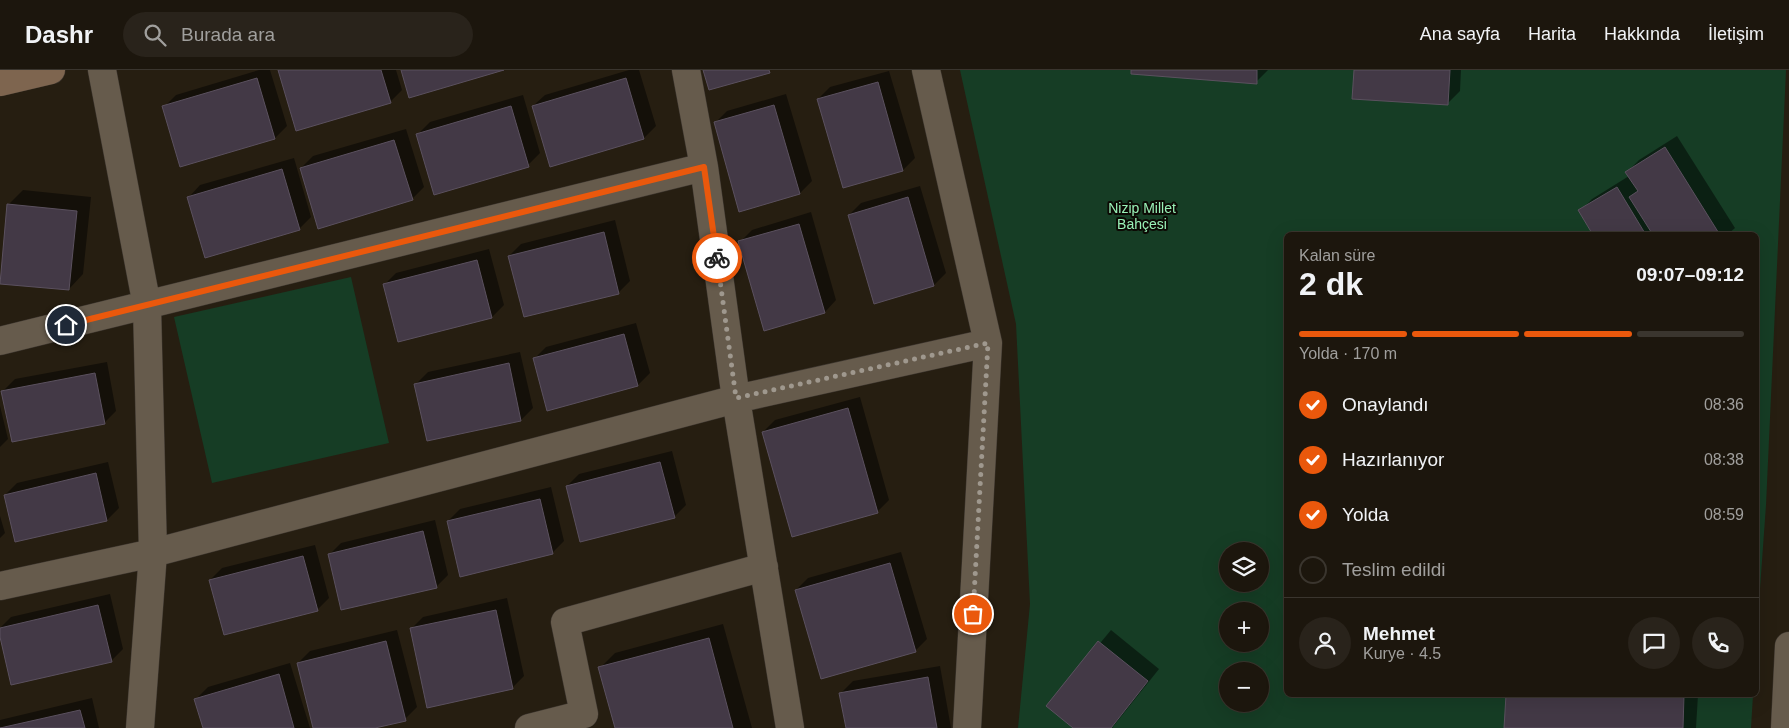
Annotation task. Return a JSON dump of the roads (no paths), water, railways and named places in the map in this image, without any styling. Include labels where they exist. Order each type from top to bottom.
[{"type":"main road","points":[[0,82],[51,70]]},
{"type":"street","points":[[102,70],[147,306],[153,553],[140,728]]},
{"type":"street","points":[[686,70],[704,167],[736,398],[790,728]]},
{"type":"street","points":[[926,70],[988,343],[967,728]]},
{"type":"street","points":[[0,341],[704,167]]},
{"type":"street","points":[[0,586],[153,553],[736,398],[988,343]]},
{"type":"street","points":[[529,728],[584,714],[565,622],[764,567]]},
{"type":"street","points":[[1785,728],[1789,646]]},
{"type":"park label","name":"Nizip Millet Bahçesi","points":[[1142,216]]}]
